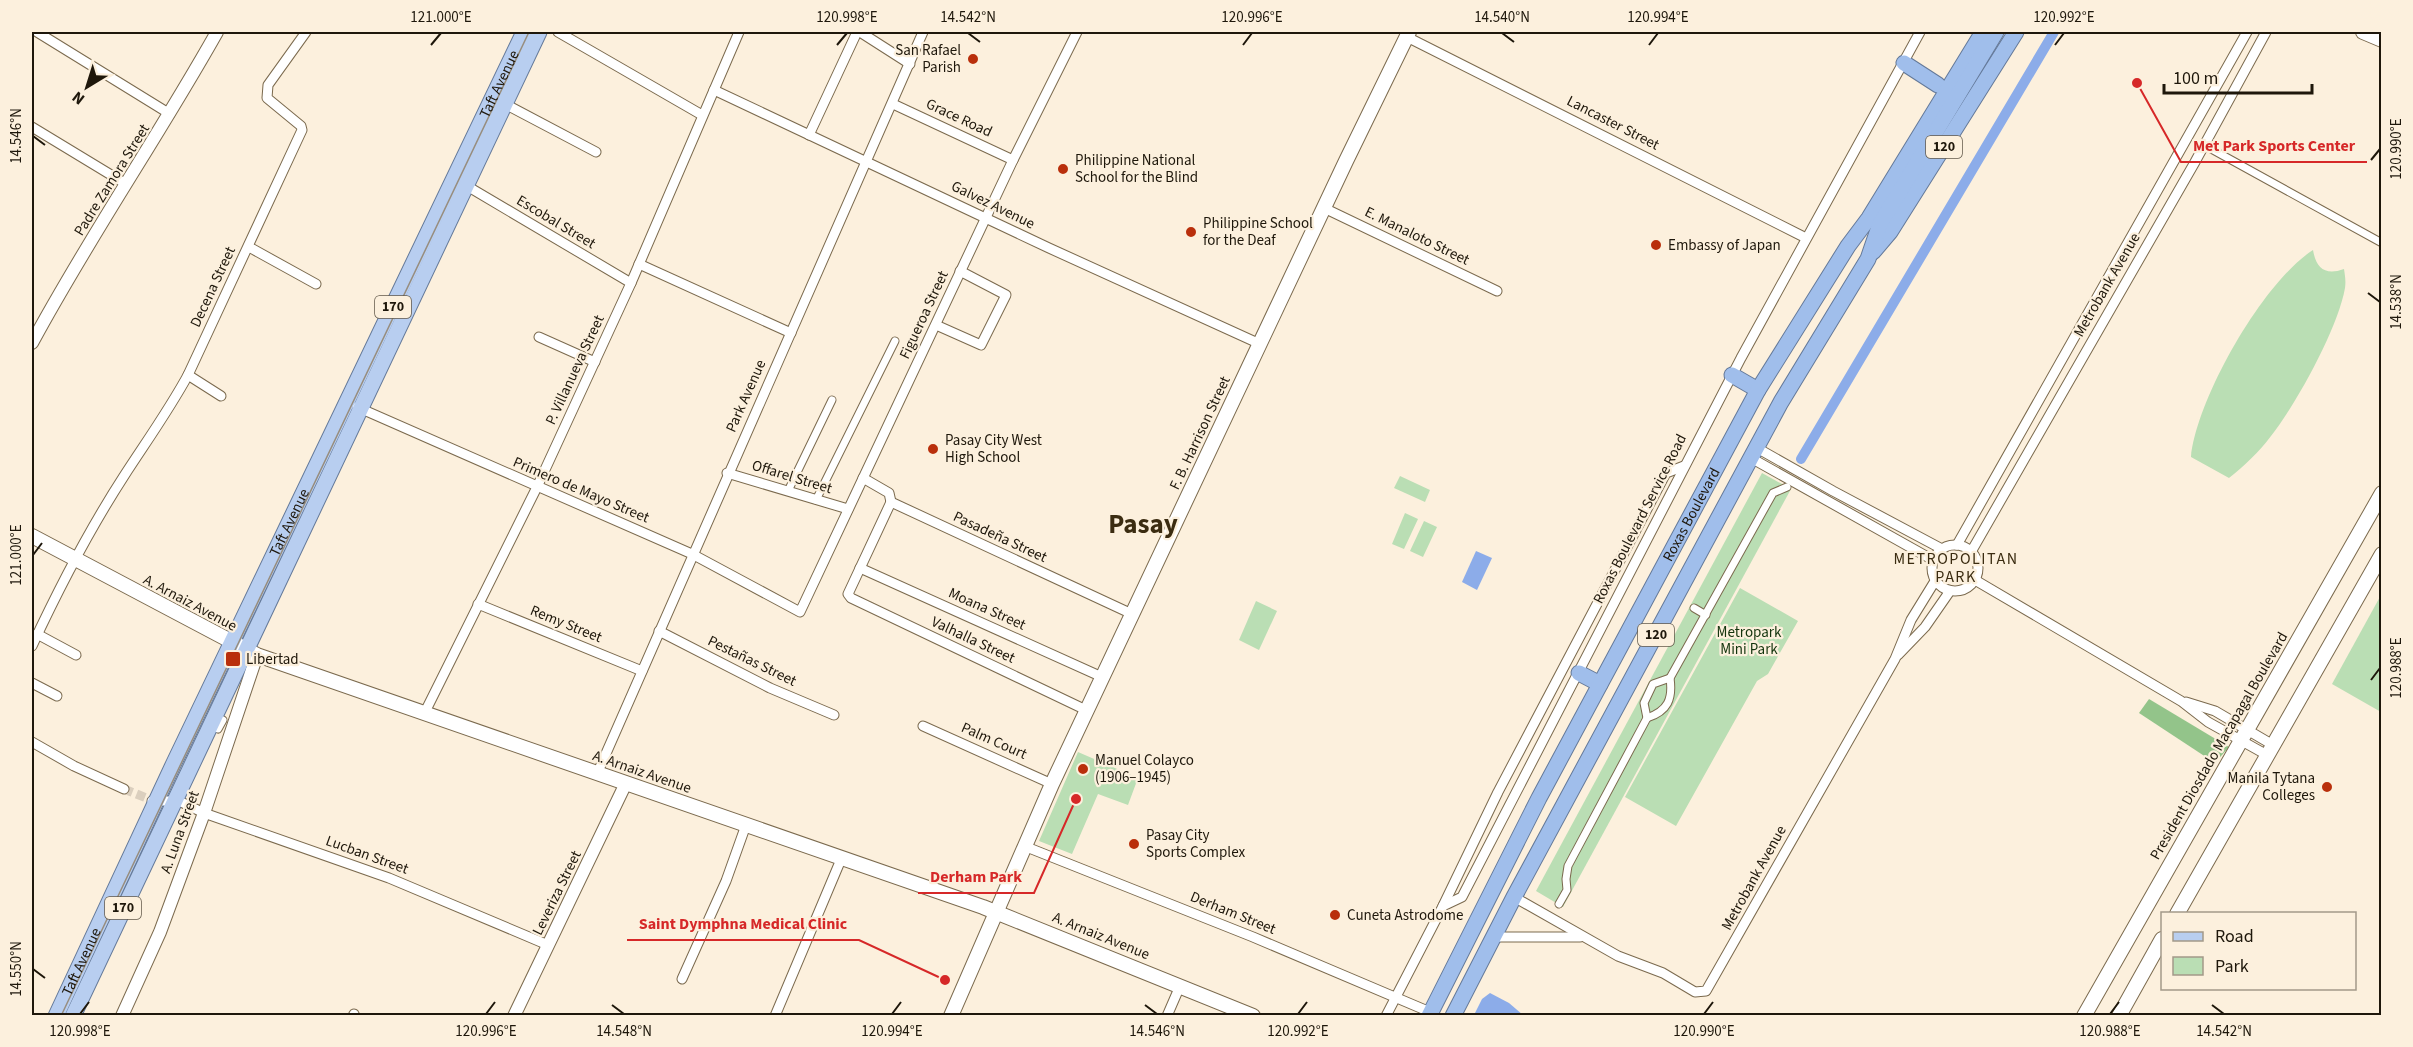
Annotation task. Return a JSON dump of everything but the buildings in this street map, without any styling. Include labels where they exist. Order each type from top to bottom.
[{"type":"highway","name":"120","points":[[1848,246],[1862,213],[1971,32]]},
{"type":"highway","name":"Roxas Boulevard","points":[[1453,1016],[1514,897],[1781,402],[1868,259],[1880,224],[1921,143],[1983,32]]},
{"type":"highway","name":"Roxas Boulevard","points":[[1429,1014],[1539,798],[1758,390],[1848,246],[1996,32]]},
{"type":"highway","name":"120","points":[[1868,259],[1890,232],[2016,32]]},
{"type":"highway","points":[[1904,63],[1938,85]]},
{"type":"highway","points":[[1732,375],[1758,390]]},
{"type":"highway","points":[[1579,673],[1600,684]]},
{"type":"main road","name":"Taft Avenue","points":[[420,267],[467,186],[469,163],[505,105],[524,32]]},
{"type":"main road","name":"Taft Avenue","points":[[56,1016],[203,695],[354,405],[514,69],[539,32]]},
{"type":"main road","points":[[2363,32],[2382,40]]},
{"type":"main road","name":"F. B. Harrison Street","points":[[951,1016],[1024,846],[1086,710],[1408,34]]},
{"type":"main road","name":"Taft Avenue","points":[[73,1016],[173,801],[251,653],[354,405]]},
{"type":"main road","name":"President Diosdado Macapagal Boulevard","points":[[2084,1016],[2382,493]]},
{"type":"main road","name":"A. Arnaiz Avenue","points":[[32,536],[251,653],[996,912],[1253,1016]]},
{"type":"main road","points":[[2178,912],[2382,554]]},
{"type":"main road","points":[[2119,1016],[2161,942]]},
{"type":"street","points":[[37,32],[170,114]]},
{"type":"street","name":"Padre Zamora Street","points":[[32,343],[217,32]]},
{"type":"street","name":"Decena Street","points":[[32,645],[75,560],[123,477],[170,408],[188,375],[302,130],[301,126],[267,98],[268,85],[306,32]]},
{"type":"street","points":[[558,32],[702,115]]},
{"type":"street","name":"P. Villanueva Street","points":[[424,714],[537,487],[595,362],[739,32]]},
{"type":"street","points":[[809,135],[858,32],[910,64]]},
{"type":"street","name":"Park Avenue","points":[[597,774],[727,473],[924,32]]},
{"type":"street","name":"Figueroa Street","points":[[800,612],[1013,160],[1077,32]]},
{"type":"street","name":"Roxas Boulevard Service Road","points":[[1386,1016],[1443,906],[1462,897],[1732,375],[1920,32]]},
{"type":"street","name":"Metrobank Avenue","points":[[1957,545],[2247,32]]},
{"type":"street","name":"Metrobank Avenue","points":[[1971,552],[2204,145],[2266,32]]},
{"type":"street","name":"Lancaster Street","points":[[1408,34],[1806,238]]},
{"type":"street","name":"Galvez Avenue","points":[[714,90],[1260,344]]},
{"type":"street","name":"Grace Road","points":[[893,104],[1013,160]]},
{"type":"street","points":[[505,105],[596,152]]},
{"type":"street","points":[[32,127],[126,184]]},
{"type":"street","points":[[2204,145],[2382,243]]},
{"type":"street","name":"Escobal Street","points":[[467,186],[631,283]]},
{"type":"street","name":"E. Manaloto Street","points":[[1324,208],[1497,291]]},
{"type":"street","points":[[249,247],[316,284]]},
{"type":"street","points":[[639,264],[790,333]]},
{"type":"street","points":[[936,325],[981,345],[1006,295],[960,271]]},
{"type":"street","points":[[539,337],[595,362]]},
{"type":"street","points":[[816,500],[895,341]]},
{"type":"street","points":[[188,375],[221,396]]},
{"type":"street","points":[[788,491],[832,400]]},
{"type":"street","name":"Primero de Mayo Street","points":[[354,405],[692,554],[800,612]]},
{"type":"street","points":[[1754,453],[1811,478],[1942,549]]},
{"type":"street","points":[[1754,453],[1806,488],[1933,560]]},
{"type":"street","points":[[1443,906],[1498,792],[1666,473],[1684,466]]},
{"type":"street","name":"Offarel Street","points":[[727,473],[848,509]]},
{"type":"street","name":"Pasadeña Street","points":[[863,478],[889,493],[891,502],[1132,614]]},
{"type":"street","points":[[1806,488],[1811,478]]},
{"type":"street","points":[[1559,904],[1568,890],[1566,879],[1568,866],[1647,718],[1663,711],[1672,694],[1670,678],[1773,493],[1787,487]]},
{"type":"street","points":[[860,568],[891,502]]},
{"type":"street","points":[[1957,545],[1971,552],[1978,565],[1975,580],[1964,590],[1950,591],[1935,581],[1931,567],[1933,560],[1942,549],[1957,545]]},
{"type":"street","name":"Valhalla Street","points":[[860,568],[848,594],[855,601],[1086,710]]},
{"type":"street","name":"Moana Street","points":[[860,568],[1102,677]]},
{"type":"street","points":[[1975,580],[2181,700],[2208,722],[2244,735],[2270,750]]},
{"type":"street","name":"Metrobank Avenue","points":[[1514,897],[1582,938],[1618,956],[1663,973],[1695,992],[1706,991],[1895,659],[1911,620],[1935,581]]},
{"type":"street","name":"Metrobank Avenue","points":[[1895,659],[1925,627],[1950,591]]},
{"type":"street","name":"Remy Street","points":[[478,604],[642,671]]},
{"type":"street","points":[[1694,608],[1706,615]]},
{"type":"street","name":"Pestañas Street","points":[[659,631],[770,688],[834,715]]},
{"type":"street","points":[[37,634],[76,654]]},
{"type":"street","name":"A. Luna Street","points":[[122,1016],[160,932],[204,813],[251,653]]},
{"type":"street","points":[[1647,718],[1644,703],[1653,684],[1670,678]]},
{"type":"street","points":[[32,683],[57,696]]},
{"type":"street","name":"Palm Court","points":[[923,726],[1052,784]]},
{"type":"street","points":[[32,742],[74,766],[124,789]]},
{"type":"street","name":"Leveriza Street","points":[[514,1016],[626,783]]},
{"type":"street","points":[[153,801],[173,801]]},
{"type":"street","name":"Lucban Street","points":[[173,801],[179,801],[204,813],[389,878],[548,945]]},
{"type":"street","points":[[682,979],[726,881],[746,825]]},
{"type":"street","name":"Derham Street","points":[[1024,846],[1253,937],[1395,997],[1429,1014]]},
{"type":"street","points":[[774,1016],[842,857]]},
{"type":"street","name":"Metrobank Avenue","points":[[1494,937],[1582,938]]},
{"type":"street","points":[[1167,1016],[1180,986]]},
{"type":"green space","points":[[2313,250],[2316,262],[2322,269],[2332,272],[2344,269],[2345,288],[2334,323],[2293,405],[2266,442],[2246,464],[2229,478],[2191,457],[2196,432],[2206,404],[2219,374],[2254,314],[2294,266]]},
{"type":"green space","points":[[1762,473],[1791,489],[1563,907],[1536,891]]},
{"type":"green space","points":[[1400,476],[1430,490],[1425,502],[1394,488]]},
{"type":"green space","points":[[1405,513],[1418,519],[1404,549],[1392,544]]},
{"type":"green space","points":[[1424,521],[1437,527],[1423,557],[1410,551]]},
{"type":"green space","name":"Metropark Mini Park","points":[[1740,588],[1798,621],[1768,674],[1757,681],[1676,826],[1625,797]]},
{"type":"green space","points":[[2381,595],[2381,712],[2332,684]]},
{"type":"green space","points":[[1256,601],[1277,611],[1259,650],[1239,640]]},
{"type":"green space","points":[[2149,699],[2229,747],[2215,763],[2139,713]]},
{"type":"green space","points":[[1078,752],[1138,778],[1128,805],[1098,794],[1072,854],[1039,841]]},
{"type":"water","points":[[1476,551],[1492,558],[1477,590],[1462,582]]},
{"type":"water","points":[[1490,993],[1509,1003],[1523,1015],[1474,1015],[1482,999]]},
{"type":"waterway","points":[[1801,459],[2054,32]]},
{"type":"tunnel","points":[[124,789],[149,799]]},
{"type":"tram line","points":[[61,1016],[529,32]]},
{"type":"place","name":"San Rafael Parish","points":[[973,59]]},
{"type":"place","name":"Met Park Sports Center","points":[[2137,83]]},
{"type":"place","name":"Philippine National School for the Blind","points":[[1063,169]]},
{"type":"place","name":"Philippine School for the Deaf","points":[[1191,232]]},
{"type":"place","name":"Embassy of Japan","points":[[1656,245]]},
{"type":"place","name":"Pasay City West High School","points":[[933,449]]},
{"type":"place","name":"Libertad","points":[[233,659]]},
{"type":"place","name":"Manuel Colayco (1906–1945)","points":[[1083,769]]},
{"type":"place","name":"Manila Tytana Colleges","points":[[2327,787]]},
{"type":"place","name":"Derham Park","points":[[1076,799]]},
{"type":"place","name":"Pasay City Sports Complex","points":[[1134,844]]},
{"type":"place","name":"Cuneta Astrodome","points":[[1335,915]]},
{"type":"place","name":"Saint Dymphna Medical Clinic","points":[[945,980]]},
{"type":"district","name":"Pasay","points":[[1143,524]]},
{"type":"district","name":"METROPOLITAN PARK","points":[[1956,568]]}]
